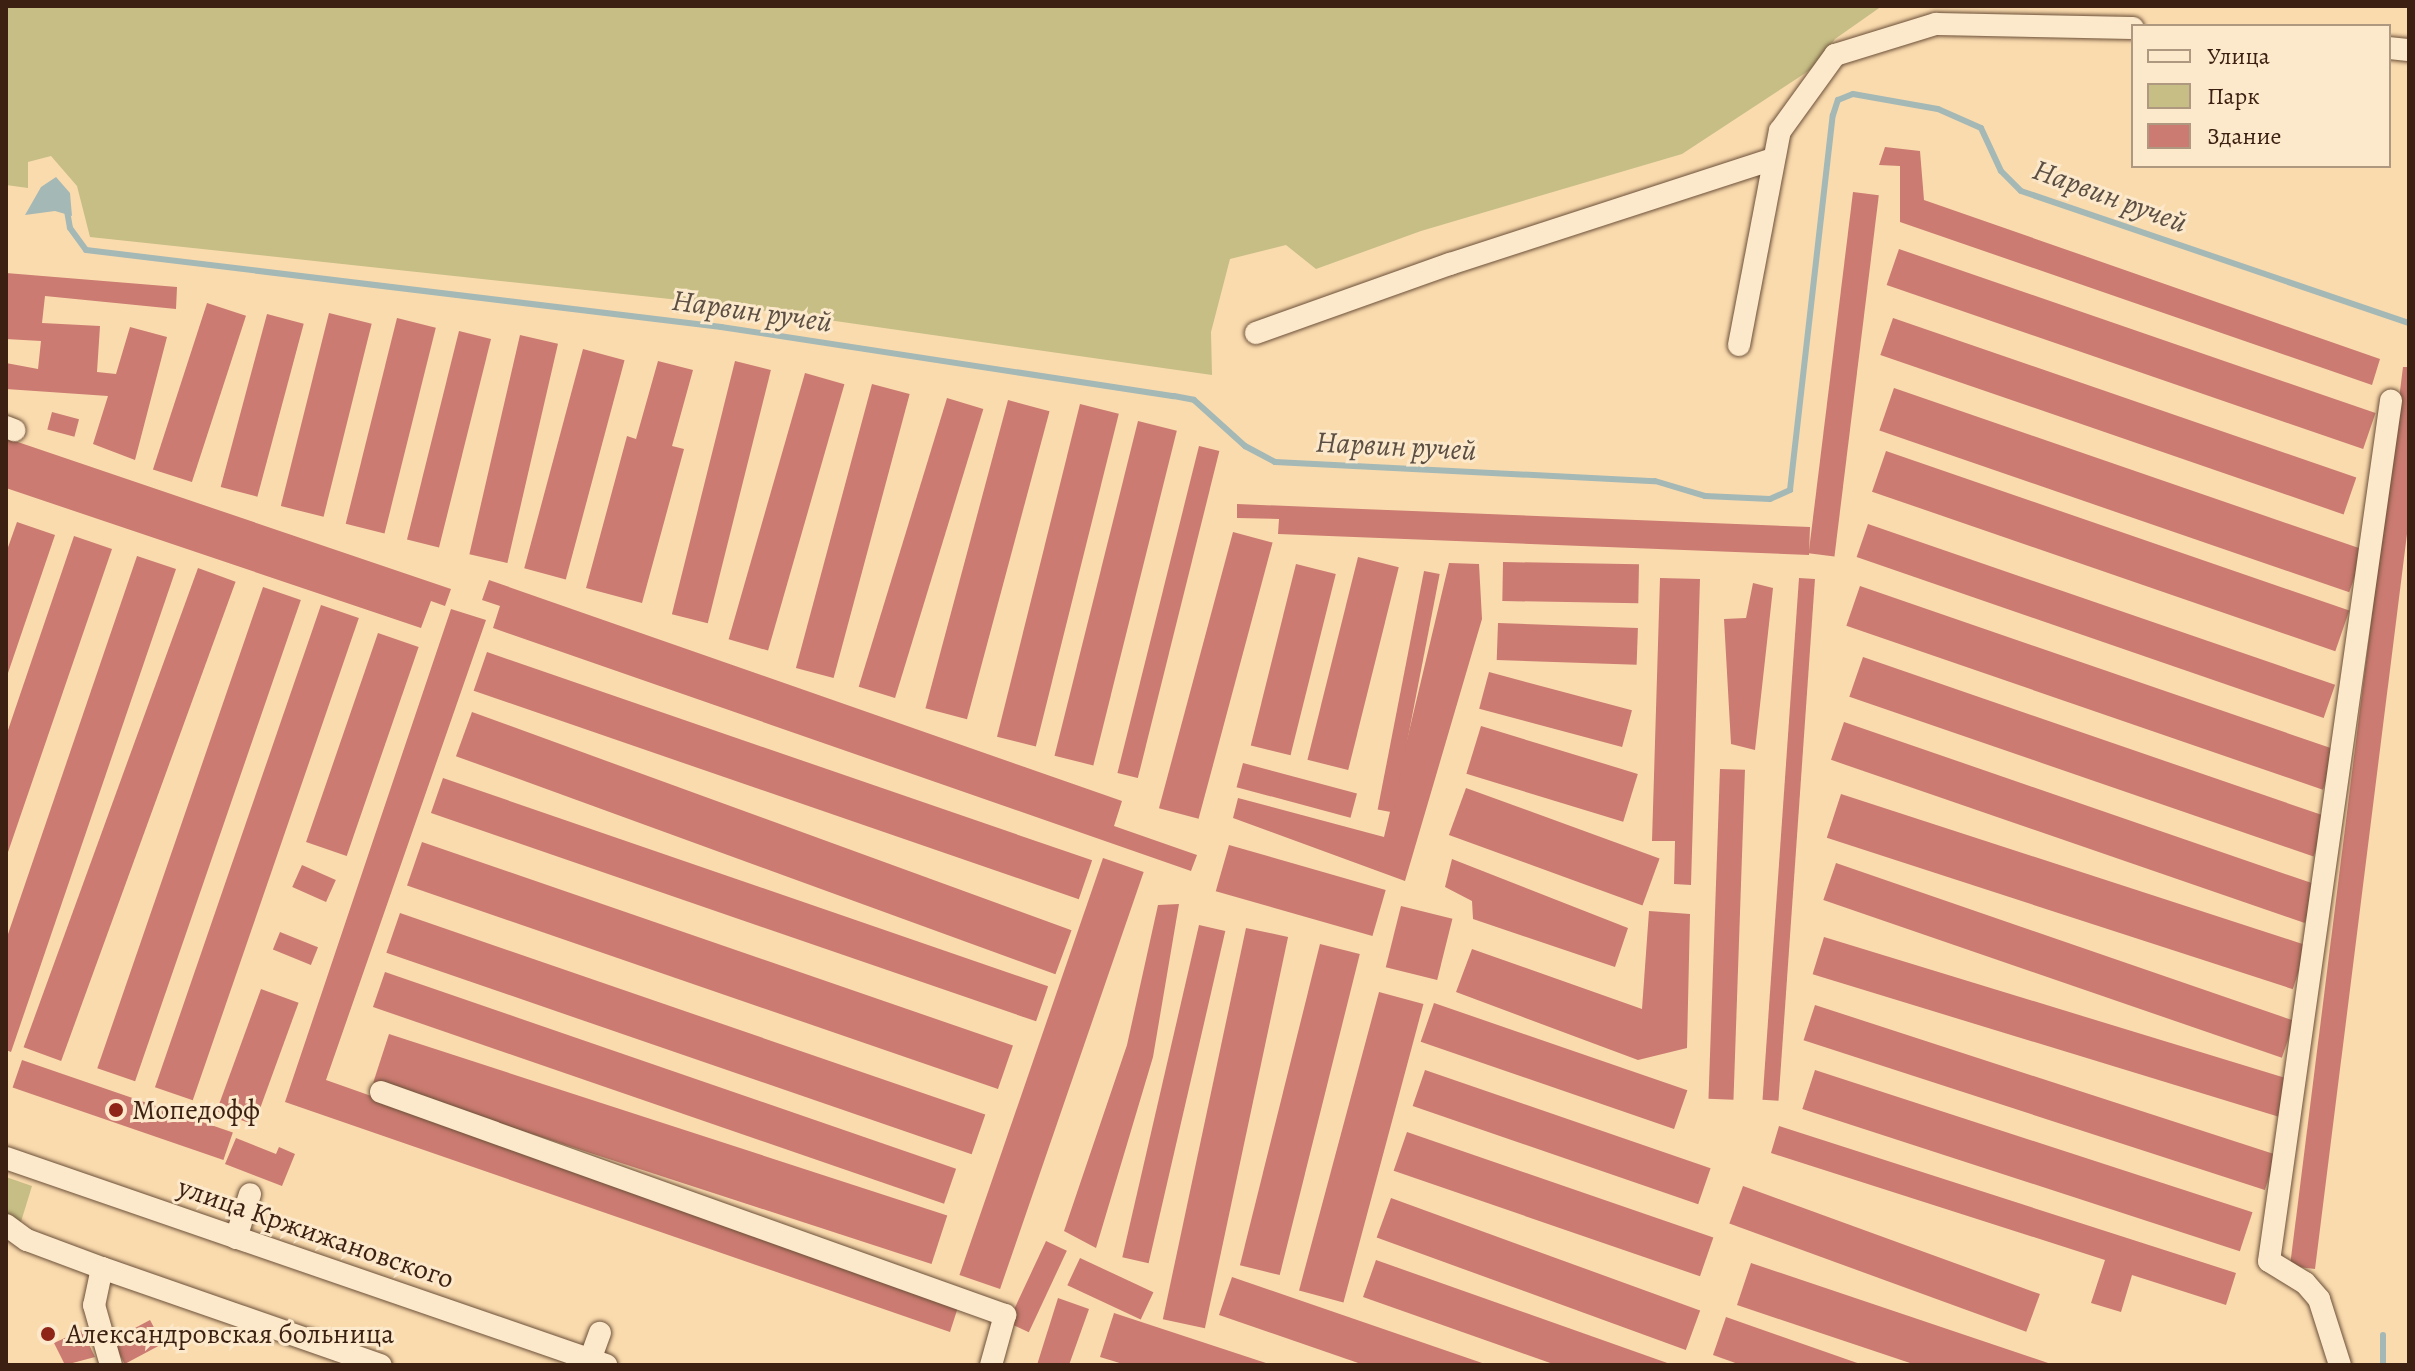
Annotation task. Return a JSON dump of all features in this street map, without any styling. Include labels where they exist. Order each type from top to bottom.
[{"type":"street","points":[[1739,345],[1780,131],[1835,55],[1936,24],[2131,28]]},
{"type":"street","points":[[1256,333],[1450,264],[1773,159]]},
{"type":"street","points":[[2340,1365],[2319,1299],[2305,1283],[2269,1261],[2391,401]]},
{"type":"street","points":[[381,1092],[1005,1315],[991,1365]]},
{"type":"street","name":"улица Кржижановского","points":[[6,1158],[598,1362]]},
{"type":"street","points":[[236,1238],[250,1194]]},
{"type":"street","points":[[6,1225],[27,1240],[381,1365]]},
{"type":"street","points":[[102,1268],[94,1305],[111,1365]]},
{"type":"street","points":[[598,1362],[600,1333]]},
{"type":"green space","points":[[6,6],[1882,6],[1835,39],[1813,68],[1682,154],[1421,231],[1316,269],[1286,245],[1230,259],[1211,332],[1212,375],[717,304],[90,237],[77,186],[51,156],[28,162],[28,188],[6,185]]},
{"type":"green space","points":[[6,1177],[32,1186],[20,1225],[6,1214]]},
{"type":"shaded area","points":[[56,177],[70,193],[72,216],[55,211],[25,215],[41,187]]},
{"type":"building","points":[[1885,147],[1920,151],[1924,200],[2380,359],[2372,385],[1900,222],[1900,166],[1879,165]]},
{"type":"building","points":[[1853,192],[1879,195],[1834,556],[1809,553]]},
{"type":"building","points":[[1899,249],[2376,413],[2363,449],[1887,285]]},
{"type":"building","points":[[6,273],[177,287],[176,309],[45,296],[42,323],[100,326],[97,372],[116,374],[130,327],[167,337],[135,460],[93,444],[108,396],[6,389],[6,363],[38,369],[41,341],[6,339]]},
{"type":"building","points":[[207,303],[246,316],[192,482],[153,469]]},
{"type":"building","points":[[329,313],[372,324],[324,517],[281,506]]},
{"type":"building","points":[[267,314],[304,324],[257,497],[221,487]]},
{"type":"building","points":[[397,318],[436,328],[385,533],[346,524]]},
{"type":"building","points":[[1893,318],[2356,478],[2344,514],[1880,355]]},
{"type":"building","points":[[459,331],[491,339],[439,548],[407,540]]},
{"type":"building","points":[[520,335],[558,344],[507,563],[469,554]]},
{"type":"building","points":[[583,349],[625,360],[566,579],[524,568]]},
{"type":"building","points":[[658,361],[693,370],[672,446],[684,449],[642,603],[586,588],[627,436],[636,439]]},
{"type":"building","points":[[735,361],[771,370],[708,623],[672,614]]},
{"type":"building","points":[[2403,367],[2409,367],[2409,518],[2315,1269],[2290,1266]]},
{"type":"building","points":[[805,373],[844,384],[768,651],[729,639]]},
{"type":"building","points":[[872,384],[910,394],[834,678],[796,668]]},
{"type":"building","points":[[1894,388],[2364,550],[2349,592],[1879,431]]},
{"type":"building","points":[[947,398],[983,409],[895,698],[859,687]]},
{"type":"building","points":[[1008,400],[1050,411],[967,719],[925,708]]},
{"type":"building","points":[[1080,404],[1119,414],[1036,746],[997,737]]},
{"type":"building","points":[[52,412],[79,419],[74,437],[47,429]]},
{"type":"building","points":[[1138,421],[1177,431],[1093,765],[1055,756]]},
{"type":"building","points":[[6,438],[451,589],[445,606],[431,601],[421,628],[6,488]]},
{"type":"building","points":[[1199,446],[1219,451],[1138,778],[1117,773]]},
{"type":"building","points":[[1886,451],[2349,611],[2335,651],[1872,492]]},
{"type":"building","points":[[1237,504],[1810,527],[1809,555],[1278,534],[1279,519],[1237,518]]},
{"type":"building","points":[[17,522],[55,535],[7,676],[6,553]]},
{"type":"building","points":[[1868,524],[2335,685],[2324,718],[1857,557]]},
{"type":"building","points":[[1233,532],[1273,543],[1199,819],[1159,808]]},
{"type":"building","points":[[74,536],[112,549],[6,858],[6,736]]},
{"type":"building","points":[[137,556],[176,569],[11,1052],[6,1050],[6,940]]},
{"type":"building","points":[[1358,557],[1399,567],[1348,770],[1307,760]]},
{"type":"building","points":[[1503,562],[1639,564],[1638,603],[1502,601]]},
{"type":"building","points":[[1449,563],[1479,564],[1482,619],[1405,881],[1233,818],[1238,798],[1384,837]]},
{"type":"building","points":[[1296,564],[1336,574],[1291,755],[1251,745]]},
{"type":"building","points":[[198,568],[236,582],[61,1061],[24,1047]]},
{"type":"building","points":[[1424,571],[1440,574],[1393,813],[1378,810]]},
{"type":"building","points":[[1660,578],[1700,579],[1691,885],[1674,884],[1675,841],[1652,841]]},
{"type":"building","points":[[1799,578],[1815,579],[1778,1101],[1763,1100]]},
{"type":"building","points":[[489,580],[1122,801],[1114,826],[1197,855],[1191,871],[493,628],[500,606],[482,600]]},
{"type":"building","points":[[1753,583],[1773,588],[1755,750],[1731,744],[1724,619],[1746,618]]},
{"type":"building","points":[[1860,586],[2337,750],[2323,790],[1846,626]]},
{"type":"building","points":[[263,587],[301,600],[135,1081],[97,1068]]},
{"type":"building","points":[[321,605],[359,618],[193,1100],[155,1087]]},
{"type":"building","points":[[451,609],[486,620],[326,1080],[959,1304],[950,1332],[285,1102]]},
{"type":"building","points":[[1498,623],[1638,628],[1637,665],[1497,660]]},
{"type":"building","points":[[378,633],[419,647],[347,856],[306,842]]},
{"type":"building","points":[[487,652],[1092,860],[1079,899],[474,691]]},
{"type":"building","points":[[1863,657],[2327,817],[2314,857],[1849,697]]},
{"type":"building","points":[[1489,672],[1632,710],[1622,747],[1479,709]]},
{"type":"building","points":[[472,712],[1072,930],[1055,974],[456,756]]},
{"type":"building","points":[[1844,722],[2318,885],[2305,923],[1831,760]]},
{"type":"building","points":[[1481,726],[1638,774],[1623,822],[1466,774]]},
{"type":"building","points":[[1243,763],[1357,794],[1351,818],[1237,787]]},
{"type":"building","points":[[1720,769],[1745,770],[1733,1100],[1708,1099]]},
{"type":"building","points":[[443,778],[1048,986],[1036,1021],[431,813]]},
{"type":"building","points":[[1466,788],[1660,858],[1642,905],[1449,835]]},
{"type":"building","points":[[1841,794],[2307,945],[2293,989],[1827,838]]},
{"type":"building","points":[[422,842],[1013,1045],[998,1089],[407,885]]},
{"type":"building","points":[[1229,845],[1386,890],[1372,936],[1216,891]]},
{"type":"building","points":[[1103,858],[1144,872],[1000,1289],[959,1275]]},
{"type":"building","points":[[1452,859],[1628,928],[1615,967],[1473,919],[1472,901],[1445,887]]},
{"type":"building","points":[[1836,863],[2295,1021],[2282,1058],[1823,900]]},
{"type":"building","points":[[302,865],[336,880],[326,902],[292,887]]},
{"type":"building","points":[[1179,904],[1153,1057],[1096,1248],[1064,1231],[1127,1045],[1158,905]]},
{"type":"building","points":[[1401,906],[1452,919],[1437,980],[1386,967]]},
{"type":"building","points":[[1649,911],[1690,914],[1687,1048],[1638,1060],[1456,992],[1472,949],[1642,1009]]},
{"type":"building","points":[[400,913],[985,1115],[972,1154],[386,953]]},
{"type":"building","points":[[1199,925],[1225,931],[1149,1263],[1122,1257]]},
{"type":"building","points":[[1246,928],[1288,937],[1205,1328],[1163,1319]]},
{"type":"building","points":[[280,932],[318,947],[311,965],[273,950]]},
{"type":"building","points":[[1824,937],[2293,1080],[2281,1118],[1813,974]]},
{"type":"building","points":[[1320,944],[1360,954],[1280,1275],[1240,1265]]},
{"type":"building","points":[[385,972],[956,1169],[944,1204],[373,1007]]},
{"type":"building","points":[[261,989],[299,1003],[254,1125],[217,1111]]},
{"type":"building","points":[[1379,992],[1423,1004],[1343,1302],[1299,1290]]},
{"type":"building","points":[[1434,1003],[1687,1090],[1674,1129],[1421,1042]]},
{"type":"building","points":[[1815,1005],[2276,1155],[2265,1190],[1804,1040]]},
{"type":"building","points":[[389,1034],[947,1215],[932,1264],[373,1083]]},
{"type":"building","points":[[22,1060],[233,1133],[223,1160],[13,1087]]},
{"type":"building","points":[[1425,1070],[1711,1168],[1698,1204],[1413,1106]]},
{"type":"building","points":[[1815,1070],[2252,1212],[2240,1251],[1802,1109]]},
{"type":"building","points":[[1779,1126],[2236,1273],[2226,1305],[2132,1275],[2121,1312],[2091,1303],[2105,1260],[1771,1153]]},
{"type":"building","points":[[1407,1132],[1713,1237],[1700,1276],[1394,1171]]},
{"type":"building","points":[[236,1138],[276,1154],[279,1147],[295,1154],[282,1186],[225,1164]]},
{"type":"building","points":[[1743,1186],[2040,1294],[2026,1332],[1729,1224]]},
{"type":"building","points":[[1391,1198],[1700,1311],[1686,1350],[1377,1237]]},
{"type":"building","points":[[1046,1241],[1067,1251],[1029,1332],[1008,1323]]},
{"type":"building","points":[[1080,1258],[1153,1292],[1141,1319],[1067,1285]]},
{"type":"building","points":[[1376,1260],[1673,1365],[1556,1365],[1363,1297]]},
{"type":"building","points":[[1751,1263],[2051,1365],[1916,1365],[1737,1305]]},
{"type":"building","points":[[1232,1277],[1488,1365],[1364,1365],[1219,1315]]},
{"type":"building","points":[[1058,1298],[1089,1309],[1069,1365],[1037,1365]]},
{"type":"building","points":[[1114,1313],[1269,1365],[1126,1365],[1100,1357]]},
{"type":"building","points":[[1726,1317],[1863,1365],[1741,1365],[1713,1355]]},
{"type":"building","points":[[150,1320],[163,1344],[125,1364],[112,1340]]},
{"type":"building","points":[[82,1330],[95,1357],[65,1365],[54,1343]]},
{"type":"waterway","name":"Нарвин ручей","points":[[67,211],[70,228],[86,250],[721,327],[1194,400],[1245,446],[1275,462],[1655,481],[1705,496],[1770,499],[1790,490],[1833,115],[1838,100],[1853,94],[1938,109],[1981,128],[2001,171],[2021,191],[2409,323]]},
{"type":"waterway","name":"Нарвин ручей","points":[[2383,1335],[2383,1365]]},
{"type":"place","name":"Мопедофф","points":[[116,1110]]},
{"type":"place","name":"Александровская больница","points":[[48,1334]]}]
